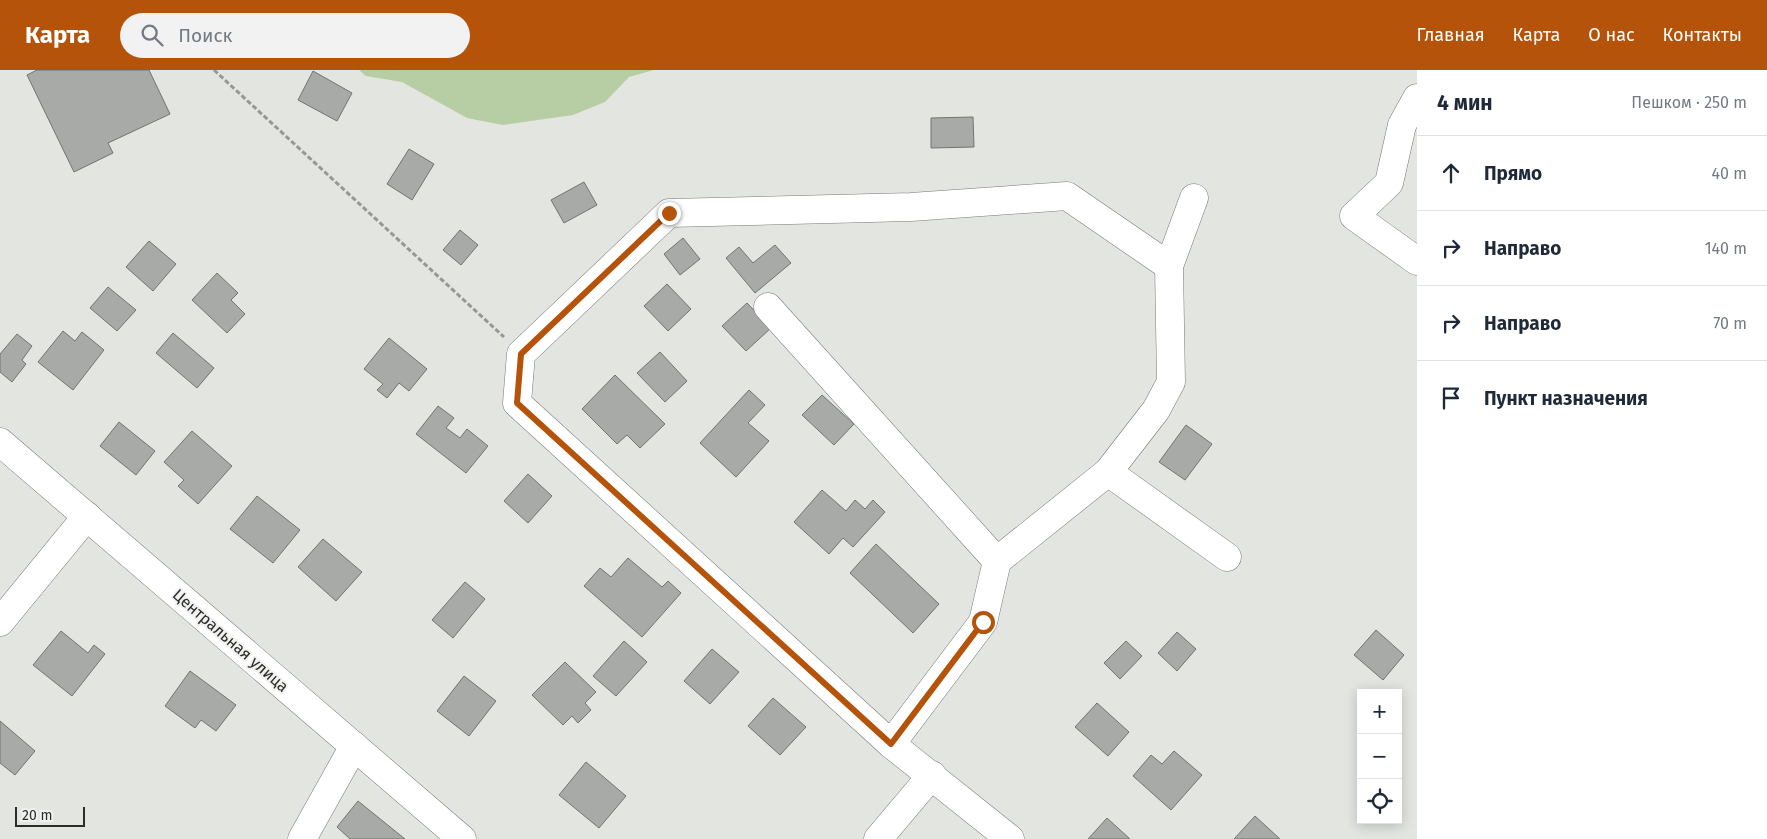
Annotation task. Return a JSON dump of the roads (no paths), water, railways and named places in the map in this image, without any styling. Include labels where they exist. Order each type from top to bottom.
[{"type":"street","points":[[1417,98],[1402,125],[1389,183],[1354,216],[1417,261]]},
{"type":"street","points":[[1010,839],[891,744],[517,403],[521,354],[669,213],[911,207],[1067,196],[1169,266]]},
{"type":"street","points":[[891,744],[983,622],[997,560],[1108,472],[1156,410],[1171,382],[1169,266],[1194,198]]},
{"type":"street","points":[[768,307],[997,560]]},
{"type":"street","name":"Центральная улица","points":[[0,442],[462,839]]},
{"type":"street","points":[[1108,472],[1227,558]]},
{"type":"street","points":[[0,622],[87,516]]},
{"type":"street","points":[[302,839],[354,746]]},
{"type":"street","points":[[878,839],[932,775]]}]
